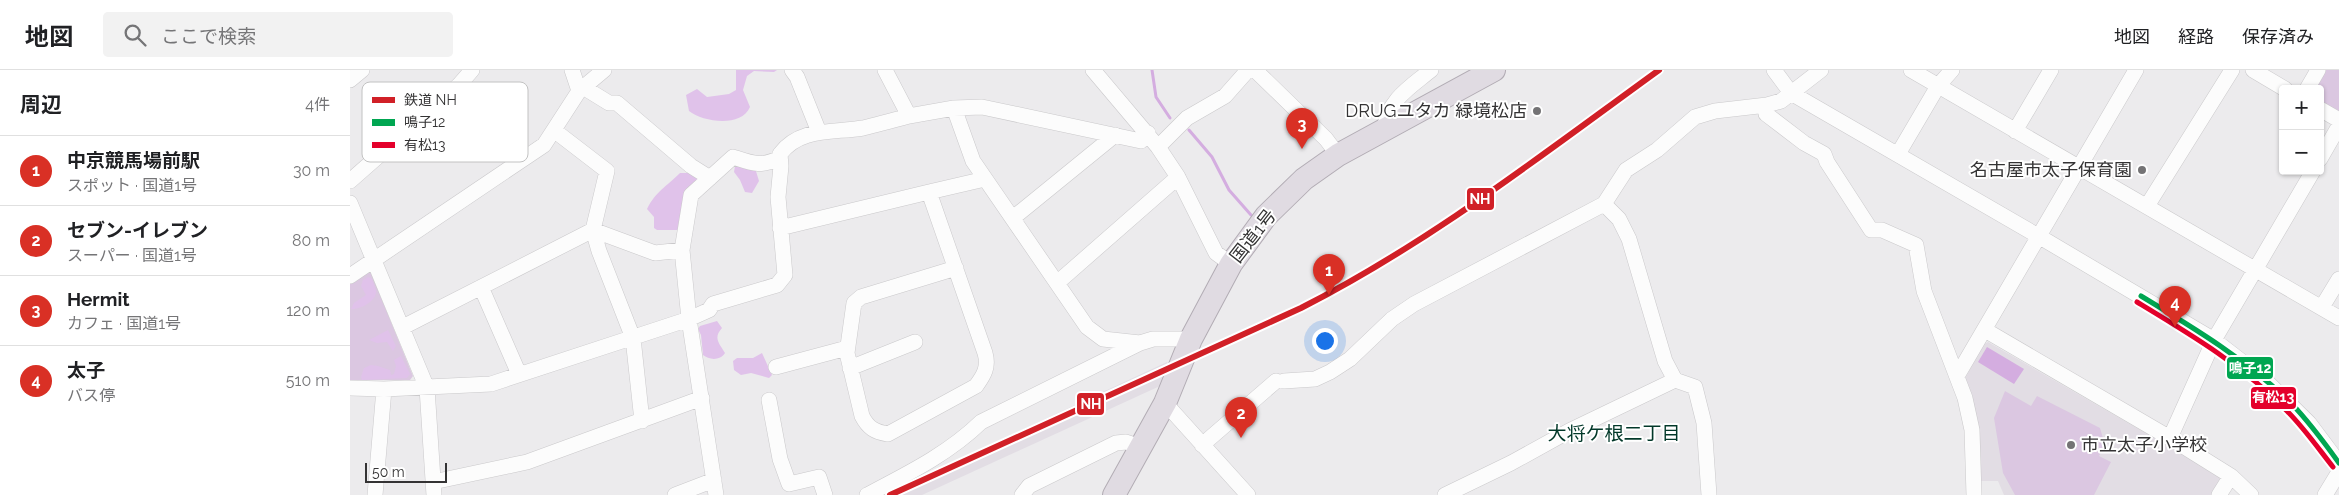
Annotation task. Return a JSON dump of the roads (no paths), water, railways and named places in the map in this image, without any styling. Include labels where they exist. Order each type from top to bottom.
[{"type":"highway","name":"国道1号","points":[[1114,495],[1166,403],[1191,339],[1231,264],[1266,216],[1304,179],[1338,155],[1494,70]]},
{"type":"street","points":[[350,80],[362,70]]},
{"type":"street","points":[[462,82],[472,70]]},
{"type":"street","points":[[572,70],[581,89],[609,103],[618,103],[691,166],[710,178]]},
{"type":"street","points":[[528,157],[544,145],[555,131],[581,89],[604,70]]},
{"type":"street","points":[[792,70],[797,77],[819,132]]},
{"type":"street","points":[[885,70],[909,116]]},
{"type":"street","points":[[1093,70],[1158,147],[1178,178],[1216,253],[1231,264]]},
{"type":"street","points":[[1158,147],[1187,118],[1225,96],[1248,70]]},
{"type":"street","points":[[1254,70],[1326,139],[1338,155]]},
{"type":"street","points":[[1384,129],[1386,114],[1392,104],[1431,70]]},
{"type":"street","points":[[1774,70],[1791,93],[2214,340],[2262,377],[2289,403],[2309,423],[2339,463]]},
{"type":"street","points":[[1202,445],[1280,381],[1315,380],[1330,372],[1350,359],[1392,319],[1414,304],[1604,204],[1626,170],[1657,150],[1695,117],[1715,111],[1767,105],[1781,101],[1821,70]]},
{"type":"street","points":[[1911,70],[2339,318]]},
{"type":"street","points":[[1898,154],[1938,86],[1952,70]]},
{"type":"street","points":[[2016,131],[2051,70]]},
{"type":"street","points":[[1957,376],[2081,167],[2136,70]]},
{"type":"street","points":[[2147,206],[2232,70]]},
{"type":"street","points":[[2253,70],[2279,85]]},
{"type":"street","points":[[2309,85],[2318,70]]},
{"type":"street","points":[[1767,105],[1766,114],[1804,143],[1824,154],[1827,162],[1871,230],[1882,230],[1916,245],[1924,291],[1965,398],[1972,430],[1974,495]]},
{"type":"street","points":[[350,388],[427,388],[491,384],[689,319],[709,310],[713,304],[777,285],[785,275],[778,184],[781,166],[780,154],[786,146],[797,139],[819,132],[862,128],[909,116],[954,108],[982,107],[1141,140],[1148,133]]},
{"type":"street","points":[[954,108],[973,161],[1087,327],[1103,339],[1140,343]]},
{"type":"street","points":[[2324,111],[2339,120]]},
{"type":"street","points":[[2324,152],[2339,126]]},
{"type":"street","points":[[555,131],[607,171],[593,230],[599,251],[633,338],[642,420]]},
{"type":"street","points":[[1012,218],[1115,135]]},
{"type":"street","points":[[716,495],[689,319],[682,250],[690,195],[733,157],[757,165],[766,164],[780,158]]},
{"type":"street","points":[[350,180],[371,162]]},
{"type":"street","points":[[350,276],[521,162]]},
{"type":"street","points":[[2170,438],[2214,340],[2311,175]]},
{"type":"street","points":[[1058,283],[1178,178]]},
{"type":"street","points":[[780,228],[985,179]]},
{"type":"street","points":[[929,192],[956,268],[988,363],[983,376],[976,386],[888,434],[877,432],[867,425],[862,416],[850,368],[848,348],[854,304],[862,297],[956,268]]},
{"type":"street","points":[[350,203],[427,388],[433,488],[527,462],[702,398]]},
{"type":"street","points":[[1604,204],[1619,219],[1629,239],[1665,361],[1675,380],[1695,387],[1704,423],[1709,495]]},
{"type":"street","points":[[403,327],[593,230],[655,253],[682,250]]},
{"type":"street","points":[[2322,308],[2339,279]]},
{"type":"street","points":[[481,287],[519,374]]},
{"type":"street","points":[[1985,330],[2170,438],[2231,476],[2251,495]]},
{"type":"street","points":[[867,495],[919,467],[963,439],[981,422],[1140,343],[1154,339],[1191,339]]},
{"type":"street","points":[[850,368],[915,342]]},
{"type":"street","points":[[776,367],[848,348]]},
{"type":"street","points":[[1445,495],[1511,463],[1569,430],[1675,380]]},
{"type":"street","points":[[375,495],[384,389]]},
{"type":"street","points":[[769,400],[780,459],[789,484],[816,476],[819,477],[826,495]]},
{"type":"street","points":[[1166,403],[1248,495]]},
{"type":"street","points":[[1022,495],[1029,486],[1116,443],[1126,442],[1141,448]]},
{"type":"street","points":[[2325,495],[2339,472]]},
{"type":"street","points":[[2219,495],[2231,476]]},
{"type":"street","points":[[675,495],[714,480]]},
{"type":"waterway","points":[[1152,70],[1156,97],[1170,118]]},
{"type":"waterway","points":[[1189,130],[1212,157],[1229,190],[1251,215]]},
{"type":"rail line","name":"NH","points":[[890,495],[1301,308],[1348,283],[1395,255],[1484,196],[1659,70]]},
{"type":"place","name":"DRUGユタカ 緑境松店","points":[[1537,111]]},
{"type":"place","name":"Hermit","points":[[1302,149]]},
{"type":"place","name":"名古屋市太子保育園","points":[[2142,170]]},
{"type":"place","name":"中京競馬場前駅","points":[[1329,295]]},
{"type":"place","name":"太子","points":[[2175,327]]},
{"type":"place","name":"セブン-イレブン","points":[[1241,438]]},
{"type":"place","name":"市立太子小学校","points":[[2071,445]]},
{"type":"district","name":"大将ケ根二丁目","points":[[1614,433]]}]
